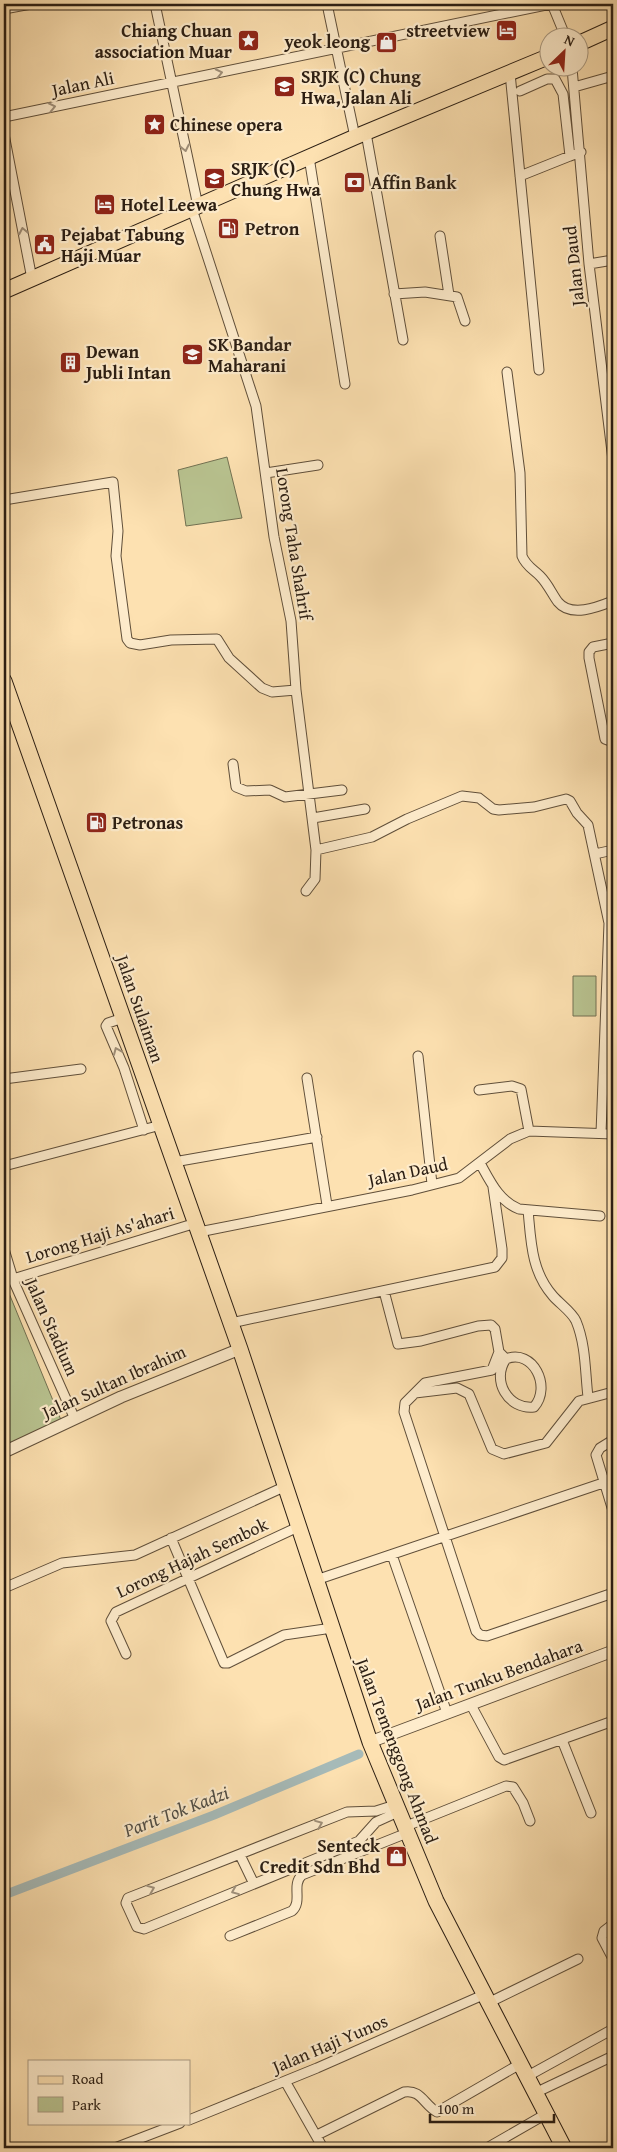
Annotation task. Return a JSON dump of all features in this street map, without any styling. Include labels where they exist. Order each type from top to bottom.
[{"type":"main road","points":[[590,38],[613,28]]},
{"type":"main road","points":[[4,291],[360,135],[540,60]]},
{"type":"main road","name":"Jalan Sulaiman","points":[[4,681],[240,1349]]},
{"type":"main road","name":"Jalan Temenggong Ahmad","points":[[240,1349],[370,1742],[405,1830],[436,1901],[564,2148]]},
{"type":"street","points":[[4,9],[31,4]]},
{"type":"street","name":"Lorong Taha Shahrif","points":[[154,4],[172,83],[195,207],[256,406],[274,536],[291,621],[296,690],[313,818],[316,850],[315,879],[306,890]]},
{"type":"street","points":[[327,4],[336,48],[360,135],[403,340]]},
{"type":"street","points":[[551,4],[562,28]]},
{"type":"street","name":"Jalan Ali","points":[[4,117],[551,4]]},
{"type":"street","points":[[510,73],[539,370]]},
{"type":"street","points":[[574,87],[613,76]]},
{"type":"street","name":"Jalan Daud","points":[[573,78],[589,264],[612,431],[613,460]]},
{"type":"street","points":[[520,90],[547,79],[555,79],[563,94],[570,156]]},
{"type":"street","points":[[4,134],[32,279]]},
{"type":"street","points":[[520,176],[580,152]]},
{"type":"street","points":[[309,158],[345,384]]},
{"type":"street","points":[[440,236],[449,296]]},
{"type":"street","points":[[589,264],[613,260]]},
{"type":"street","points":[[394,294],[425,292],[457,297],[460,301],[465,321]]},
{"type":"street","points":[[507,372],[520,473],[523,527],[522,556],[525,563],[541,577],[559,604],[566,608],[576,610],[613,601]]},
{"type":"street","points":[[266,473],[318,465]]},
{"type":"street","points":[[4,500],[113,482],[118,531],[116,556],[127,639],[130,643],[140,645],[171,640],[217,639],[232,662],[262,688],[272,692],[296,690]]},
{"type":"street","points":[[613,644],[593,647],[589,658],[605,739],[613,742]]},
{"type":"street","points":[[233,764],[238,789],[246,791],[270,790],[285,798],[342,790]]},
{"type":"street","points":[[316,850],[372,837],[453,799],[470,795],[479,798],[492,809],[499,810],[534,807],[566,799],[570,801],[577,813],[588,825],[609,924],[609,1043],[601,1133]]},
{"type":"street","points":[[313,818],[365,809]]},
{"type":"street","points":[[595,854],[613,850]]},
{"type":"street","points":[[123,1018],[108,1023],[106,1026],[124,1068],[144,1130]]},
{"type":"street","points":[[418,1056],[432,1184]]},
{"type":"street","points":[[124,1068],[140,1065]]},
{"type":"street","points":[[4,1079],[81,1070]]},
{"type":"street","points":[[307,1078],[328,1205]]},
{"type":"street","points":[[479,1090],[512,1086],[520,1088],[529,1131]]},
{"type":"street","points":[[4,1166],[162,1125]]},
{"type":"street","name":"Jalan Daud","points":[[197,1227],[328,1205],[459,1178],[510,1139],[529,1131],[613,1134]]},
{"type":"street","points":[[174,1162],[317,1137]]},
{"type":"street","points":[[480,1163],[493,1187],[510,1205],[528,1210],[600,1216]]},
{"type":"street","points":[[231,1323],[495,1267],[502,1258],[502,1248],[493,1187]]},
{"type":"street","points":[[528,1210],[534,1264],[552,1296],[575,1319],[582,1339],[588,1397]]},
{"type":"street","name":"Lorong Haji As'ahari","points":[[13,1279],[197,1227]]},
{"type":"street","name":"Jalan Stadium","points":[[4,1249],[13,1279],[74,1417]]},
{"type":"street","points":[[384,1291],[398,1344],[421,1341],[488,1324],[495,1329],[502,1356],[500,1367],[502,1388],[508,1399],[516,1406],[534,1407],[540,1396],[537,1370],[524,1357],[502,1356]]},
{"type":"street","name":"Jalan Sultan Ibrahim","points":[[4,1452],[74,1417],[240,1349]]},
{"type":"street","points":[[502,1356],[492,1370],[425,1383],[405,1403],[404,1412],[476,1631],[480,1636],[487,1636],[613,1593]]},
{"type":"street","points":[[415,1393],[457,1388],[464,1390],[469,1394],[492,1449],[504,1454],[546,1443],[580,1401],[588,1397],[613,1392]]},
{"type":"street","points":[[613,1440],[600,1448],[596,1455],[613,1511]]},
{"type":"street","points":[[316,1580],[603,1483]]},
{"type":"street","points":[[4,1588],[62,1563],[129,1557],[286,1486]]},
{"type":"street","name":"Lorong Hajah Sembok","points":[[126,1654],[111,1621],[111,1617],[116,1612],[298,1526]]},
{"type":"street","points":[[171,1538],[224,1663],[228,1663],[284,1636],[332,1628]]},
{"type":"street","points":[[392,1555],[447,1713]]},
{"type":"street","name":"Jalan Tunku Bendahara","points":[[370,1742],[613,1651]]},
{"type":"street","points":[[471,1705],[500,1757],[504,1760],[613,1721]]},
{"type":"street","points":[[562,1740],[591,1812]]},
{"type":"street","points":[[230,1936],[292,1911],[298,1902],[297,1883],[302,1875],[506,1786],[513,1787],[524,1803],[530,1821]]},
{"type":"street","points":[[397,1809],[376,1822],[359,1841],[144,1929],[137,1927],[126,1903],[128,1898],[240,1856],[347,1812],[397,1809]]},
{"type":"street","points":[[240,1856],[254,1884]]},
{"type":"street","points":[[612,1957],[602,1938],[604,1931],[613,1924]]},
{"type":"street","name":"Jalan Haji Yunos","points":[[190,2120],[486,1999],[578,1959]]},
{"type":"street","points":[[317,2135],[404,2092],[412,2090],[419,2094],[430,2108],[437,2112],[613,2029]]},
{"type":"street","points":[[535,2093],[613,2056]]},
{"type":"street","points":[[285,2081],[323,2148]]},
{"type":"street","points":[[487,2148],[546,2114]]},
{"type":"street","points":[[115,2148],[177,2124]]},
{"type":"green space","points":[[227,457],[242,518],[186,526],[178,470]]},
{"type":"green space","points":[[573,976],[596,976],[596,1016],[573,1016]]},
{"type":"green space","points":[[4,1281],[61,1420],[4,1447]]},
{"type":"waterway","name":"Parit Tok Kadzi","points":[[4,1895],[214,1815],[359,1754]]},
{"type":"place","name":"streetview","points":[[506,31]]},
{"type":"place","name":"Chiang Chuan association Muar","points":[[248,41]]},
{"type":"place","name":"yeok leong","points":[[386,42]]},
{"type":"place","name":"SRJK (C) Chung Hwa, Jalan Ali","points":[[285,87]]},
{"type":"place","name":"Chinese opera","points":[[154,125]]},
{"type":"place","name":"SRJK (C) Chung Hwa","points":[[215,179]]},
{"type":"place","name":"Affin Bank","points":[[355,183]]},
{"type":"place","name":"Hotel Leewa","points":[[105,205]]},
{"type":"place","name":"Petron","points":[[229,229]]},
{"type":"place","name":"Pejabat Tabung Haji Muar","points":[[45,245]]},
{"type":"place","name":"SK Bandar Maharani","points":[[192,355]]},
{"type":"place","name":"Dewan Jubli Intan","points":[[70,362]]},
{"type":"place","name":"Petronas","points":[[96,823]]},
{"type":"place","name":"Senteck Credit Sdn Bhd","points":[[396,1856]]}]
